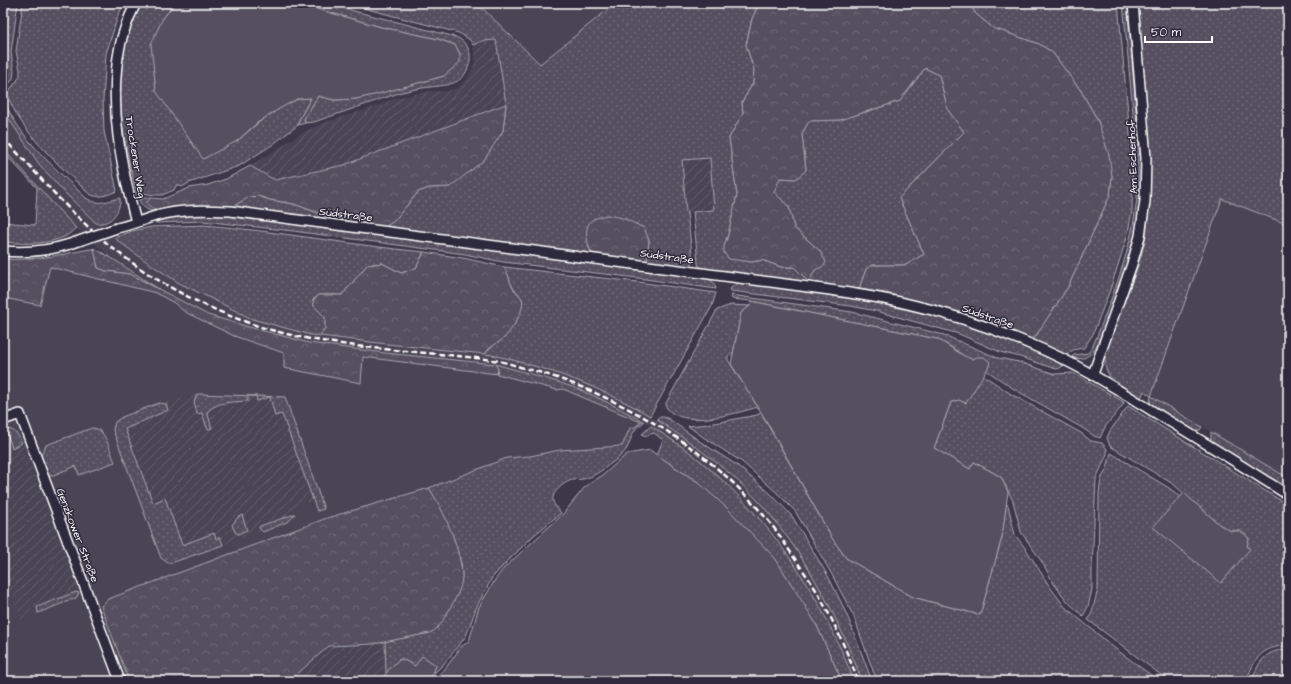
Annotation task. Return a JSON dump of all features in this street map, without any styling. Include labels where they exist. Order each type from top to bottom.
[{"type":"street","name":"Trockener Weg","points":[[136,3],[120,46],[116,86],[118,136],[136,222]]},
{"type":"street","name":"Am Eschenhof","points":[[1093,374],[1132,264],[1140,236],[1145,201],[1146,158],[1133,3]]},
{"type":"street","name":"Südstraße","points":[[3,251],[47,250],[160,215],[198,209],[230,211],[857,294],[900,302],[975,323],[1031,344],[1064,359],[1093,374],[1288,495]]},
{"type":"street","name":"Genzkower Straße","points":[[3,420],[20,414],[120,681]]},
{"type":"shaded area","points":[[477,3],[616,3],[540,64]]},
{"type":"shaded area","points":[[496,40],[506,104],[344,165],[275,180],[250,166],[302,133],[323,123],[374,107],[395,98],[430,91],[448,91],[458,88],[467,79],[474,65],[475,58],[473,45],[482,41]]},
{"type":"shaded area","points":[[3,114],[6,115],[39,164],[66,194],[114,238],[179,283],[252,319],[311,335],[498,356],[543,368],[582,382],[629,404],[657,420],[709,456],[756,499],[772,516],[793,545],[826,598],[840,625],[862,681],[854,681],[833,629],[818,602],[785,549],[764,522],[732,488],[651,426],[625,411],[578,389],[540,376],[495,364],[385,353],[309,343],[208,315],[159,289],[128,270],[76,228],[3,149]]},
{"type":"shaded area","points":[[710,158],[714,211],[686,213],[682,160]]},
{"type":"shaded area","points":[[1222,198],[1288,225],[1288,478],[1151,396]]},
{"type":"shaded area","points":[[49,267],[156,293],[174,303],[185,312],[234,336],[285,353],[284,367],[361,383],[363,357],[497,374],[557,390],[563,389],[641,422],[630,429],[622,446],[560,450],[530,456],[507,458],[429,488],[327,518],[101,606],[129,681],[3,681],[3,298],[40,305]]},
{"type":"shaded area","points":[[197,394],[285,397],[321,498],[302,504],[289,521],[168,563],[161,558],[113,430],[113,426],[115,422],[122,417],[159,403]]},
{"type":"shaded area","points":[[3,429],[8,429],[17,433],[22,443],[79,593],[76,598],[21,620],[3,573]]},
{"type":"shaded area","points":[[385,641],[386,673],[383,681],[289,681],[329,646],[374,644]]},
{"type":"green space","points":[[3,3],[18,3],[11,52],[14,71],[13,78],[4,88],[3,86]]},
{"type":"green space","points":[[23,3],[124,3],[118,16],[106,54],[103,100],[104,131],[117,191],[100,196],[89,194],[42,148],[21,121],[13,107],[7,93],[20,75],[16,51]]},
{"type":"green space","points":[[141,3],[175,3],[162,20],[237,141],[266,117],[283,106],[299,99],[311,98],[299,120],[298,125],[272,145],[239,166],[189,183],[182,187],[177,184],[174,190],[162,195],[143,193],[137,195],[128,158],[122,121],[120,83],[126,40]]},
{"type":"green space","points":[[175,3],[314,3],[317,9],[381,27],[438,39],[455,45],[460,54],[460,62],[444,76],[378,94],[356,99],[334,100],[318,96],[304,119],[305,123],[298,125],[299,120],[311,98],[297,99],[257,123],[237,141],[203,159],[156,91],[151,44],[162,20]]},
{"type":"green space","points":[[314,3],[318,3],[324,8],[328,3],[332,3],[354,11],[456,37],[463,41],[469,49],[470,60],[468,68],[461,79],[456,82],[402,92],[314,122],[305,123],[304,119],[318,96],[334,100],[356,99],[444,76],[460,54],[455,45],[438,39],[381,27],[317,9]]},
{"type":"green space","points":[[344,3],[477,3],[540,64],[616,3],[759,3],[752,19],[746,45],[754,70],[753,83],[742,102],[743,113],[729,138],[737,195],[724,246],[752,262],[762,260],[781,267],[794,267],[809,282],[815,269],[824,266],[820,251],[794,228],[789,207],[774,192],[779,178],[796,179],[806,170],[802,134],[809,120],[840,120],[900,101],[925,68],[939,75],[948,110],[964,132],[899,198],[924,254],[906,265],[873,265],[866,269],[859,289],[707,270],[699,266],[693,212],[714,210],[710,158],[682,160],[686,212],[693,261],[688,267],[647,261],[649,240],[588,246],[592,254],[385,227],[394,221],[418,192],[429,188],[450,187],[503,131],[506,104],[496,40],[482,41],[473,45],[470,40],[459,33]]},
{"type":"green space","points":[[759,3],[969,3],[976,14],[993,28],[1039,44],[1052,52],[1081,91],[1098,121],[1109,155],[1112,176],[1110,195],[1068,287],[1033,340],[935,306],[890,294],[859,289],[866,269],[873,265],[906,265],[924,254],[899,198],[964,132],[948,110],[939,75],[925,68],[900,101],[840,120],[809,121],[802,134],[806,170],[796,179],[780,178],[774,192],[789,207],[794,228],[820,251],[826,262],[824,266],[815,270],[809,282],[794,267],[781,267],[762,260],[752,262],[729,259],[724,253],[724,246],[737,195],[729,138],[743,113],[742,102],[753,83],[754,70],[746,45],[752,19]]},
{"type":"green space","points":[[969,3],[1118,3],[1133,168],[1132,211],[1127,237],[1111,287],[1093,334],[1084,348],[1073,350],[1067,355],[1033,340],[1068,287],[1110,195],[1112,176],[1098,121],[1081,91],[1052,52],[1039,44],[993,28],[976,14]]},
{"type":"green space","points":[[1123,3],[1127,3],[1141,172],[1139,214],[1135,239],[1128,266],[1097,345],[1090,355],[1080,359],[1072,357],[1074,355],[1088,353],[1092,348],[1120,274],[1135,212],[1138,168]]},
{"type":"green space","points":[[1137,3],[1288,3],[1288,221],[1284,223],[1222,199],[1151,396],[1144,391],[1141,398],[1114,381],[1105,364],[1109,341],[1134,277],[1144,246],[1150,202],[1150,152]]},
{"type":"green space","points":[[3,98],[18,127],[28,140],[86,198],[94,202],[98,202],[120,198],[119,208],[110,220],[96,223],[66,194],[39,164],[3,110]]},
{"type":"green space","points":[[506,104],[503,131],[484,160],[450,187],[429,188],[418,192],[394,221],[385,227],[337,220],[294,204],[270,200],[258,196],[249,197],[232,207],[198,205],[175,207],[156,211],[148,205],[147,202],[151,198],[163,199],[189,188],[208,185],[226,179],[250,166],[275,180],[344,165]]},
{"type":"green space","points":[[3,149],[76,228],[69,234],[59,239],[43,242],[3,242],[3,222],[35,225],[37,188],[3,152]]},
{"type":"green space","points":[[258,196],[270,200],[294,204],[337,220],[232,207],[249,197]]},
{"type":"green space","points":[[151,198],[147,202],[156,211],[148,210],[142,205],[139,200]]},
{"type":"green space","points":[[197,214],[230,215],[708,278],[714,283],[716,289],[503,262],[465,254],[293,231],[203,221],[154,222],[177,216]]},
{"type":"green space","points":[[607,215],[623,218],[644,228],[649,240],[647,261],[592,254],[587,240],[588,226],[594,219]]},
{"type":"green space","points":[[204,225],[424,252],[416,268],[401,273],[382,263],[367,265],[342,295],[319,295],[313,300],[314,306],[325,317],[325,328],[320,336],[311,335],[252,319],[179,283],[114,238],[132,231],[151,227]]},
{"type":"green space","points":[[93,248],[110,257],[159,289],[130,274],[106,271],[98,268]]},
{"type":"green space","points":[[94,249],[98,268],[106,271],[130,274],[208,315],[309,343],[385,353],[495,364],[498,369],[497,374],[363,357],[361,383],[284,368],[284,353],[234,336],[185,312],[174,303],[156,293],[50,267],[40,305],[3,298],[3,259],[36,258]]},
{"type":"green space","points":[[424,252],[463,258],[504,267],[506,269],[512,286],[522,299],[522,308],[517,320],[507,335],[485,354],[320,336],[325,328],[325,317],[314,306],[313,300],[319,295],[342,295],[367,265],[382,263],[401,273],[416,268]]},
{"type":"green space","points":[[504,267],[638,282],[716,293],[712,306],[650,416],[620,400],[575,380],[543,369],[485,354],[489,348],[504,338],[515,324],[522,307],[519,294],[511,285]]},
{"type":"green space","points":[[741,283],[865,301],[947,319],[1026,347],[1064,365],[1056,369],[1000,352],[959,334],[876,311],[851,306],[731,291],[730,289],[736,284]]},
{"type":"green space","points":[[731,295],[852,312],[944,335],[998,358],[1019,362],[1055,374],[1073,373],[1124,402],[1105,427],[1100,438],[1094,436],[1014,389],[986,370],[988,368],[965,357],[937,339],[751,301],[732,299]]},
{"type":"green space","points":[[751,301],[937,339],[967,357],[972,359],[984,357],[990,362],[988,368],[966,403],[959,400],[951,402],[934,448],[970,469],[974,462],[1001,477],[1008,492],[1002,537],[980,615],[913,597],[846,558],[832,538],[764,417],[731,364],[741,313],[750,306]]},
{"type":"green space","points":[[731,305],[750,306],[741,313],[733,354],[728,356],[728,360],[758,407],[710,418],[684,418],[673,414],[666,407],[666,403],[717,310]]},
{"type":"green space","points":[[495,364],[578,389],[611,404],[644,422],[632,434],[626,450],[615,461],[590,477],[574,480],[562,485],[554,494],[553,502],[561,513],[533,536],[492,578],[477,606],[466,636],[443,665],[433,674],[436,665],[415,666],[402,659],[398,660],[386,673],[385,641],[430,633],[462,577],[461,563],[454,539],[429,488],[507,458],[530,456],[560,450],[622,446],[630,428],[635,427],[641,422],[563,389],[557,390],[497,374],[498,369]]},
{"type":"green space","points":[[983,375],[1011,394],[1081,433],[1091,441],[1102,443],[1107,449],[1107,454],[1096,479],[1092,589],[1088,607],[1083,616],[1068,602],[1054,584],[1042,562],[1021,532],[1013,501],[1001,477],[974,462],[970,469],[934,448],[951,402],[959,400],[966,402]]},
{"type":"green space","points":[[197,394],[256,396],[248,396],[248,401],[226,403],[211,408],[207,412],[212,428],[209,429],[207,428],[202,413],[197,414],[194,402]]},
{"type":"green space","points":[[256,396],[285,397],[324,509],[317,511],[282,414],[275,416],[270,397],[257,401]]},
{"type":"green space","points":[[1151,396],[1202,427],[1200,430],[1195,432],[1150,403]]},
{"type":"green space","points":[[159,403],[166,404],[168,410],[125,429],[153,503],[165,498],[182,545],[214,533],[216,539],[220,537],[223,545],[171,563],[168,563],[161,558],[113,430],[115,422],[122,417]]},
{"type":"green space","points":[[1128,406],[1288,505],[1288,646],[1271,648],[1260,655],[1246,681],[1221,681],[1219,679],[1218,681],[1169,681],[1088,620],[1092,612],[1098,589],[1099,493],[1101,479],[1107,468],[1111,453],[1169,488],[1181,497],[1154,527],[1247,546],[1249,539],[1240,531],[1231,531],[1220,525],[1173,484],[1110,446],[1107,438],[1110,431]]},
{"type":"green space","points":[[761,413],[832,538],[846,558],[913,597],[980,615],[1002,537],[1006,503],[1008,505],[1015,535],[1065,607],[1117,650],[1159,681],[878,681],[854,617],[831,573],[795,511],[742,462],[688,426],[709,424]]},
{"type":"green space","points":[[658,417],[669,419],[738,466],[771,494],[792,516],[828,576],[841,602],[872,681],[862,681],[824,596],[800,555],[772,517],[733,476],[703,452],[657,420]]},
{"type":"green space","points":[[651,426],[703,463],[752,510],[773,535],[811,590],[827,620],[854,681],[842,681],[815,622],[698,482],[657,455],[663,440],[654,433],[645,436],[642,434]]},
{"type":"green space","points":[[92,428],[97,429],[104,436],[115,462],[79,475],[76,466],[48,477],[41,455],[46,445]]},
{"type":"green space","points":[[3,429],[15,432],[22,443],[12,448],[7,433],[3,434]]},
{"type":"green space","points":[[1211,432],[1288,478],[1288,489],[1211,442]]},
{"type":"green space","points":[[650,450],[698,482],[728,509],[775,558],[815,622],[842,681],[431,681],[445,669],[461,647],[469,641],[479,607],[504,568],[563,514],[584,488],[603,475],[627,454]]},
{"type":"green space","points":[[429,488],[451,530],[459,555],[462,576],[461,585],[456,598],[441,623],[434,631],[374,644],[329,646],[289,681],[129,681],[101,606],[108,599],[327,518]]},
{"type":"green space","points":[[1184,493],[1220,525],[1231,531],[1240,531],[1249,539],[1247,546],[1250,549],[1221,583],[1153,527]]},
{"type":"green space","points":[[295,514],[289,521],[263,532],[259,528],[260,526]]},
{"type":"green space","points":[[242,515],[247,530],[238,534],[235,532],[232,525],[238,517]]},
{"type":"green space","points":[[76,592],[79,593],[76,598],[38,613],[37,607]]},
{"type":"green space","points":[[1280,650],[1288,650],[1288,681],[1252,681],[1257,668],[1264,658],[1269,654]]},
{"type":"green space","points":[[422,656],[436,665],[433,674],[425,681],[383,681],[387,671],[399,660],[402,659],[415,666]]},
{"type":"railway","points":[[3,138],[61,200],[99,237],[138,267],[181,293],[203,304],[249,323],[308,339],[369,348],[462,356],[508,363],[575,384],[649,420],[692,448],[712,464],[731,481],[766,518],[820,597],[842,641],[858,681]]}]
